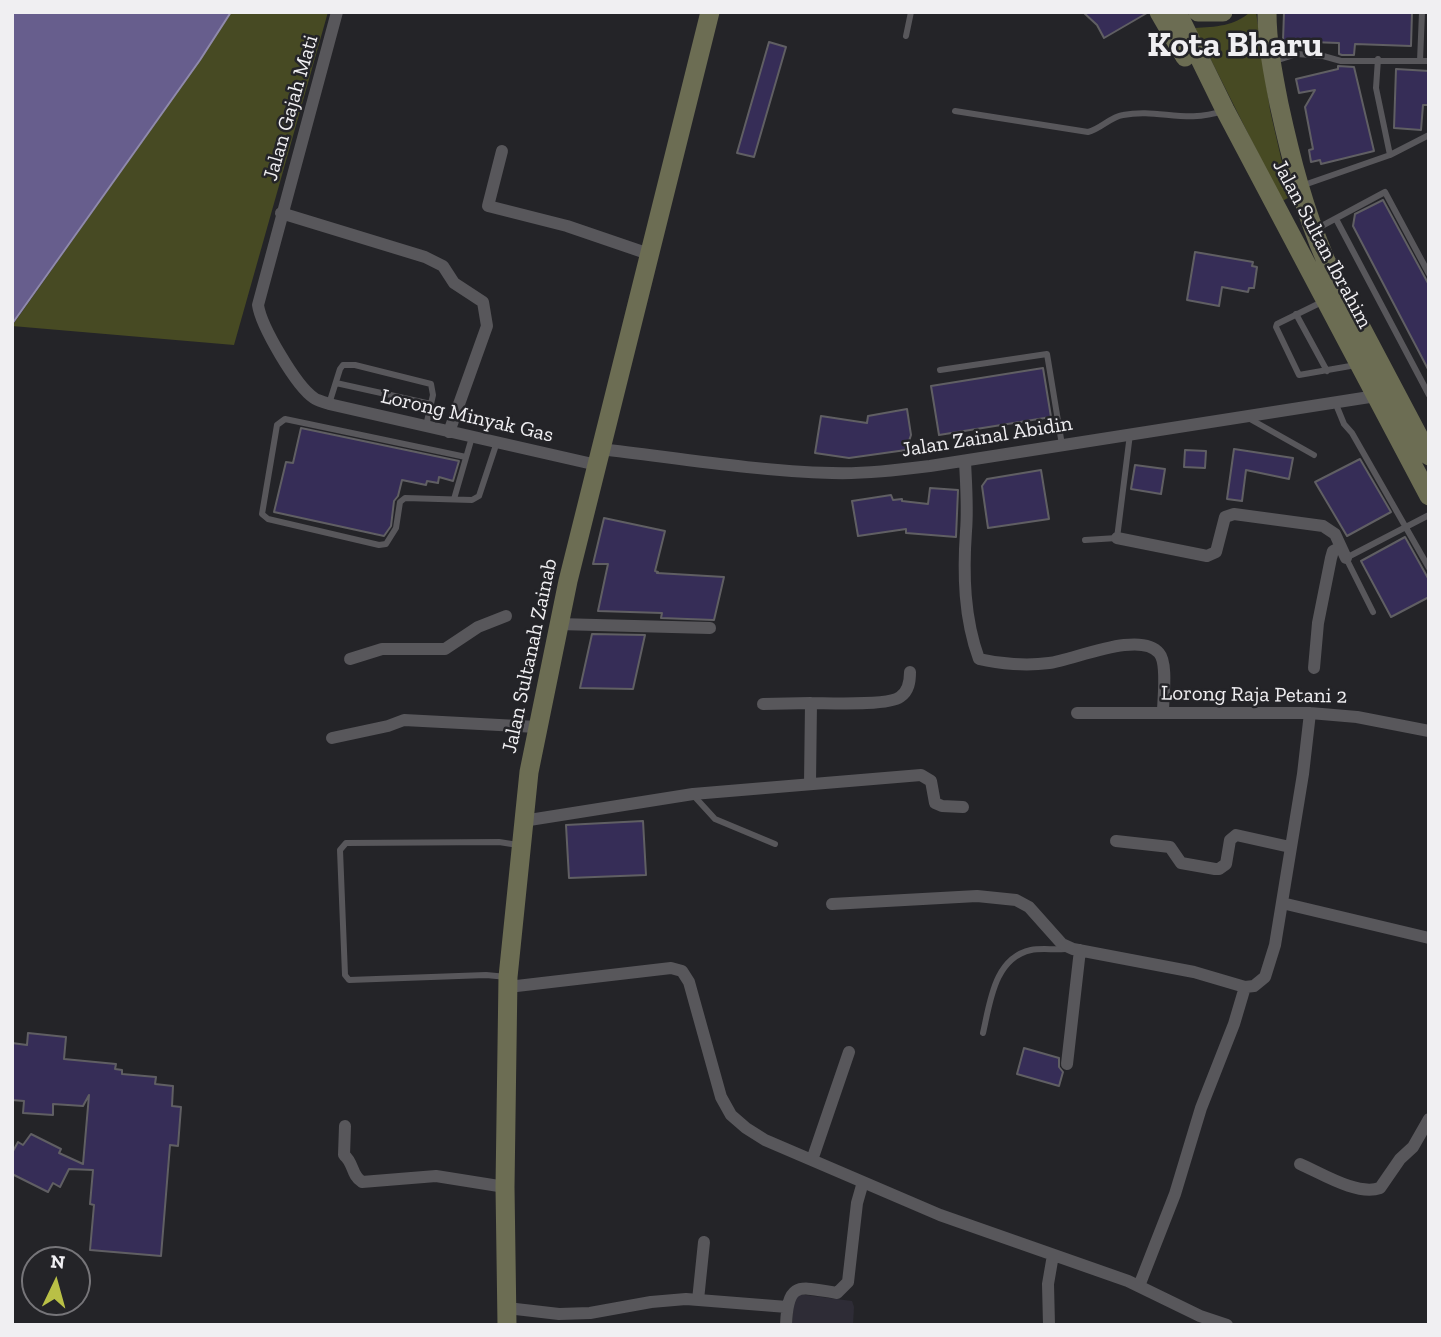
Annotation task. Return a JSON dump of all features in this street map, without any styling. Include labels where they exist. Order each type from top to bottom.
[{"type":"main road","name":"Jalan Sultanah Zainab","points":[[507,1316],[505,1187],[508,982],[520,845],[537,727],[558,624],[710,12]]},
{"type":"main road","points":[[1159,12],[1191,67],[1223,107]]},
{"type":"main road","name":"Jalan Sultan Ibrahim","points":[[1177,12],[1223,107],[1429,496]]},
{"type":"main road","points":[[1198,12],[1223,12]]},
{"type":"main road","name":"Jalan Sultan Ibrahim","points":[[1267,12],[1271,62],[1298,187],[1313,231],[1326,261],[1429,456]]},
{"type":"street","name":"Jalan Gajah Mati","points":[[329,404],[314,398],[305,389],[272,340],[260,317],[258,305],[337,12]]},
{"type":"street","points":[[502,151],[488,206],[567,226],[649,254]]},
{"type":"street","points":[[281,213],[425,257],[443,266],[454,283],[483,302],[487,326],[449,432]]},
{"type":"street","name":"Jalan Zainal Abidin","points":[[599,457],[835,473],[884,471],[965,461],[1376,396]]},
{"type":"street","name":"Lorong Minyak Gas","points":[[329,404],[496,442],[599,457]]},
{"type":"street","points":[[965,461],[964,575],[970,635],[979,659],[996,663],[1049,663],[1112,647],[1135,644],[1150,646],[1160,653],[1164,666],[1163,712]]},
{"type":"street","points":[[1117,538],[1213,555],[1225,517],[1234,514],[1323,526],[1335,534],[1344,552]]},
{"type":"street","points":[[1314,668],[1318,623],[1331,558],[1333,551],[1344,552]]},
{"type":"street","points":[[350,659],[382,649],[445,649],[478,627],[506,616]]},
{"type":"street","points":[[558,624],[710,628]]},
{"type":"street","points":[[763,704],[890,702],[898,699],[908,686],[910,671]]},
{"type":"street","points":[[810,783],[811,704]]},
{"type":"street","name":"Lorong Raja Petani 2","points":[[1077,713],[1310,713],[1357,717],[1429,730]]},
{"type":"street","points":[[832,904],[977,897],[1016,900],[1029,907],[1062,944],[1077,950],[1194,972],[1245,987],[1254,986],[1261,982],[1269,969],[1303,774],[1310,713]]},
{"type":"street","points":[[332,738],[404,720],[537,727]]},
{"type":"street","points":[[523,821],[693,794],[921,775],[931,781],[933,799],[938,805],[963,807]]},
{"type":"street","points":[[1116,841],[1170,847],[1181,863],[1215,869],[1226,864],[1230,840],[1236,835],[1290,847]]},
{"type":"street","points":[[1282,903],[1429,938]]},
{"type":"street","points":[[1067,1064],[1077,950]]},
{"type":"street","points":[[508,982],[671,968],[682,971],[689,982],[721,1097],[731,1115],[746,1128],[765,1140],[940,1215],[1139,1286],[1200,1316],[1227,1325]]},
{"type":"street","points":[[1139,1286],[1175,1194],[1245,987]]},
{"type":"street","points":[[812,1160],[849,1052]]},
{"type":"street","points":[[1300,1164],[1355,1188],[1375,1190],[1380,1188],[1400,1159],[1413,1147],[1429,1119]]},
{"type":"street","points":[[345,1126],[344,1155],[351,1162],[353,1174],[362,1182],[436,1176],[505,1187]]},
{"type":"street","points":[[786,1325],[789,1297],[795,1290],[805,1288],[837,1293],[848,1282],[857,1203],[863,1182]]},
{"type":"street","points":[[698,1300],[704,1242]]},
{"type":"street","points":[[1049,1325],[1048,1284],[1053,1255]]},
{"type":"street","points":[[507,1316],[590,1313],[667,1299],[787,1307]]},
{"type":"lane","points":[[906,36],[911,12]]},
{"type":"lane","points":[[1420,61],[1422,12]]},
{"type":"lane","points":[[1271,62],[1297,54],[1323,56],[1341,61],[1429,61]]},
{"type":"lane","points":[[1378,60],[1376,88],[1390,155]]},
{"type":"lane","points":[[954,111],[1088,132],[1121,115],[1204,117],[1223,107]]},
{"type":"lane","points":[[1298,187],[1390,155],[1429,135]]},
{"type":"lane","points":[[1313,231],[1385,192],[1429,274]]},
{"type":"lane","points":[[1336,219],[1429,395]]},
{"type":"lane","points":[[1326,300],[1276,327],[1299,375],[1360,364]]},
{"type":"lane","points":[[1296,314],[1327,371]]},
{"type":"lane","points":[[940,370],[1047,354],[1062,445]]},
{"type":"lane","points":[[329,404],[340,369],[347,364],[424,381],[431,384],[433,389],[426,426]]},
{"type":"lane","points":[[336,383],[431,404]]},
{"type":"lane","points":[[1335,402],[1344,424],[1352,433],[1429,568]]},
{"type":"lane","points":[[1245,416],[1314,455]]},
{"type":"lane","points":[[466,457],[285,419],[277,425],[261,510],[268,519],[383,545],[389,542],[396,528],[402,499],[472,500],[479,496],[496,442]]},
{"type":"lane","points":[[1084,540],[1117,538],[1130,435]]},
{"type":"lane","points":[[454,499],[472,437]]},
{"type":"lane","points":[[1373,612],[1344,552],[1429,515]]},
{"type":"lane","points":[[693,794],[715,819],[775,844]]},
{"type":"lane","points":[[508,982],[486,975],[349,980],[345,975],[340,849],[346,843],[499,842],[520,845]]},
{"type":"lane","points":[[983,1034],[992,991],[1001,971],[1014,957],[1031,950],[1077,950]]},
{"type":"shaded area","points":[[12,12],[231,12],[200,60],[12,324]]},
{"type":"shaded area","points":[[798,1294],[852,1301],[853,1325],[792,1325],[794,1298]]},
{"type":"green space","points":[[231,12],[328,12],[234,345],[12,326],[200,60]]},
{"type":"green space","points":[[1250,12],[1256,12],[1270,110],[1290,197],[1282,201],[1195,28],[1231,23]]},
{"type":"building","points":[[1083,12],[1147,13],[1104,38],[1097,25]]},
{"type":"building","points":[[1284,12],[1412,12],[1411,46],[1355,44],[1354,55],[1342,55],[1339,54],[1339,43],[1283,41]]},
{"type":"building","points":[[769,42],[786,47],[754,157],[737,153]]},
{"type":"building","points":[[1338,66],[1354,67],[1374,151],[1321,164],[1320,160],[1311,162],[1309,150],[1313,149],[1305,107],[1315,90],[1299,93],[1296,79],[1338,69]]},
{"type":"building","points":[[1396,69],[1429,71],[1429,105],[1423,105],[1421,130],[1394,128]]},
{"type":"building","points":[[1383,200],[1429,285],[1429,371],[1353,226],[1355,214]]},
{"type":"building","points":[[1195,252],[1253,262],[1252,266],[1257,267],[1254,288],[1249,288],[1248,292],[1222,287],[1219,306],[1187,300]]},
{"type":"building","points":[[1043,368],[1051,417],[939,435],[931,386]]},
{"type":"building","points":[[907,409],[911,435],[906,450],[849,458],[815,453],[821,416],[867,423],[868,416]]},
{"type":"building","points":[[301,428],[459,461],[453,481],[439,477],[438,483],[427,481],[426,485],[402,480],[394,501],[391,526],[384,536],[274,512],[286,462],[293,463]]},
{"type":"building","points":[[1234,449],[1293,458],[1289,479],[1246,470],[1242,501],[1227,499]]},
{"type":"building","points":[[1185,450],[1206,451],[1205,468],[1184,467]]},
{"type":"building","points":[[1360,459],[1391,512],[1347,536],[1315,482]]},
{"type":"building","points":[[1135,465],[1165,469],[1161,494],[1131,489]]},
{"type":"building","points":[[1041,470],[1049,519],[988,528],[982,486],[987,479]]},
{"type":"building","points":[[930,488],[958,490],[956,537],[906,533],[906,529],[858,536],[852,501],[891,495],[893,500],[928,504]]},
{"type":"building","points":[[604,518],[665,531],[655,571],[657,573],[724,577],[714,620],[661,618],[662,613],[598,611],[608,564],[593,564]]},
{"type":"building","points":[[1405,537],[1429,580],[1429,597],[1391,617],[1361,561]]},
{"type":"building","points":[[592,634],[645,635],[633,689],[580,688]]},
{"type":"building","points":[[643,821],[646,875],[569,878],[566,825]]},
{"type":"building","points":[[28,1033],[66,1037],[64,1059],[116,1064],[115,1069],[122,1070],[122,1074],[156,1077],[155,1084],[173,1086],[172,1106],[181,1107],[178,1146],[170,1145],[161,1256],[91,1250],[94,1205],[90,1204],[93,1170],[69,1169],[60,1187],[53,1183],[48,1192],[12,1174],[12,1153],[18,1142],[23,1145],[31,1134],[61,1149],[59,1153],[83,1164],[89,1095],[83,1106],[53,1104],[53,1115],[23,1113],[24,1101],[12,1100],[12,1043],[27,1045]]},
{"type":"building","points":[[1024,1048],[1059,1058],[1059,1067],[1063,1072],[1059,1086],[1017,1074]]},
{"type":"district","name":"Kota Bharu","points":[[1235,46]]}]
